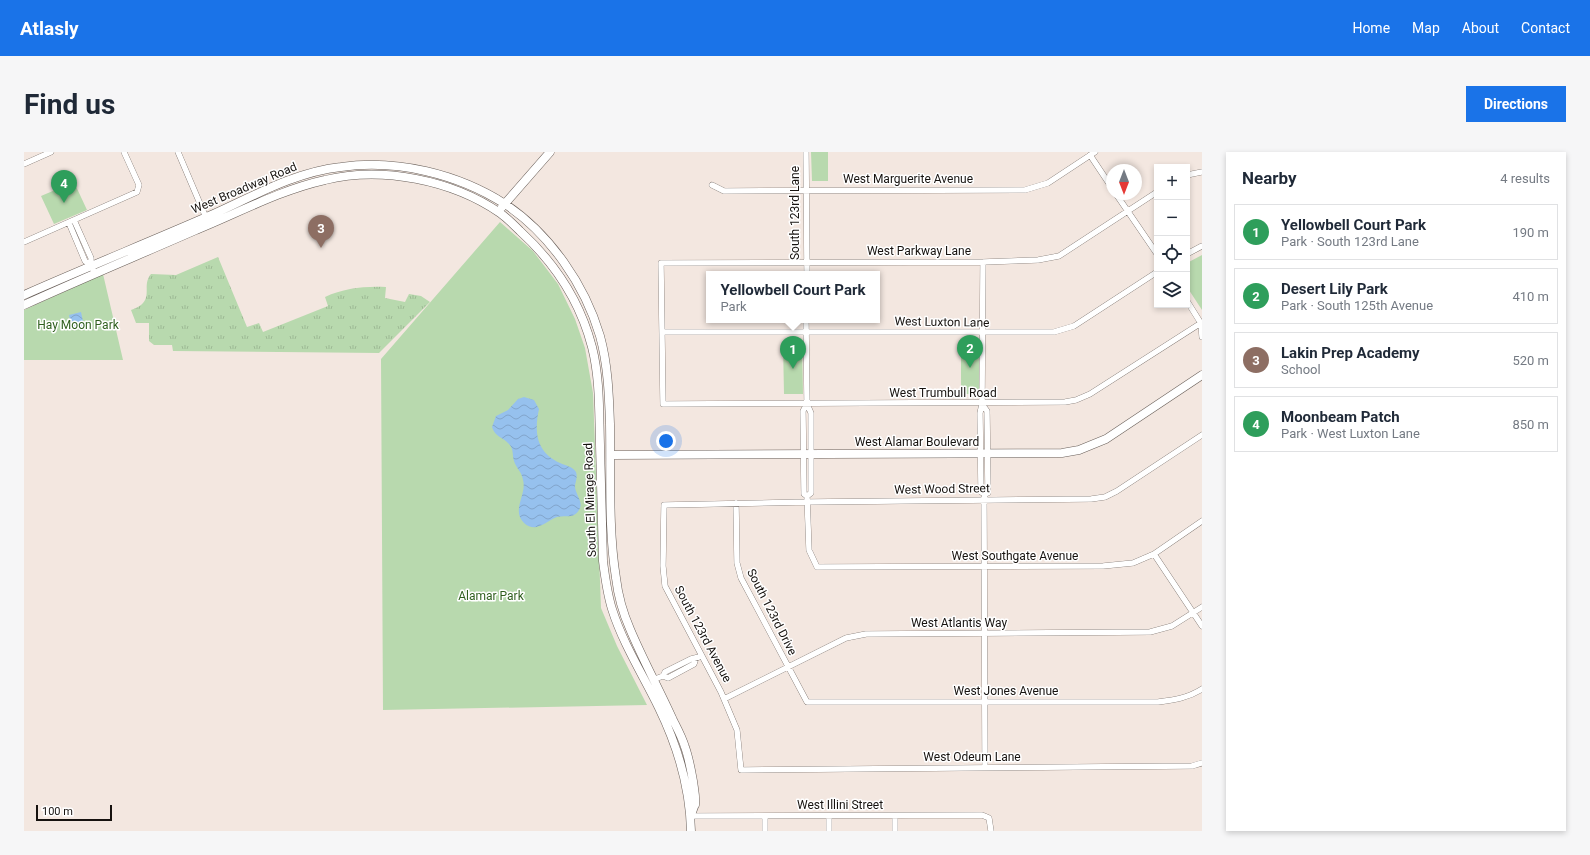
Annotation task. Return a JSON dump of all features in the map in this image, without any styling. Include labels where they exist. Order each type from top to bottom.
[{"type":"main road","points":[[498,212],[550,152]]},
{"type":"main road","name":"West Broadway Road","points":[[208,221],[280,184],[308,174],[341,166],[397,166],[421,170],[448,177],[504,204]]},
{"type":"main road","name":"West Broadway Road","points":[[24,295],[93,270],[208,221],[302,186],[326,180],[350,176],[395,176],[443,185],[471,196],[498,212]]},
{"type":"main road","name":"South El Mirage Road","points":[[504,204],[521,216],[546,240],[569,271],[581,291],[601,338],[608,379],[614,564],[618,589],[628,627],[655,679],[687,752],[695,794],[695,805],[691,816]]},
{"type":"main road","name":"South El Mirage Road","points":[[498,212],[536,245],[549,260],[569,290],[584,320],[596,368],[600,416],[603,561],[606,584],[620,631],[659,708],[669,733],[680,765],[691,816],[691,831]]},
{"type":"main road","name":"West Broadway Road","points":[[24,305],[93,270]]},
{"type":"main road","name":"West Alamar Boulevard","points":[[611,456],[1062,453],[1093,446],[1106,439],[1202,375]]},
{"type":"street","points":[[24,164],[51,152]]},
{"type":"street","points":[[24,242],[132,195],[138,189],[139,185],[124,152]]},
{"type":"street","points":[[178,152],[208,221]]},
{"type":"street","name":"South 123rd Lane","points":[[806,152],[807,271]]},
{"type":"street","name":"West Marguerite Avenue","points":[[712,186],[724,191],[1025,190],[1048,183],[1095,152]]},
{"type":"street","points":[[1090,156],[1106,179]]},
{"type":"street","points":[[1190,174],[1202,172]]},
{"type":"street","name":"West Parkway Lane","points":[[662,332],[661,263],[983,262],[1038,260],[1059,256],[1154,194]]},
{"type":"street","points":[[1120,200],[1154,250]]},
{"type":"street","points":[[71,221],[91,258],[93,270]]},
{"type":"street","points":[[1190,252],[1202,246]]},
{"type":"street","points":[[983,262],[982,404],[980,413],[984,454],[981,492],[984,497],[985,768]]},
{"type":"street","name":"West Luxton Lane","points":[[662,332],[1054,332],[1074,326],[1154,274]]},
{"type":"street","points":[[1190,306],[1201,324],[1202,337]]},
{"type":"street","points":[[806,323],[807,404],[803,411],[807,454],[804,494],[808,499]]},
{"type":"street","name":"West Trumbull Road","points":[[662,332],[663,404],[982,404],[1065,402],[1084,397],[1201,324]]},
{"type":"street","name":"West Wood Street","points":[[664,505],[808,499],[984,497],[1091,499],[1105,496],[1117,491],[1202,434]]},
{"type":"street","name":"West Southgate Avenue","points":[[808,499],[809,550],[817,567],[1103,566],[1133,563],[1154,554],[1202,521]]},
{"type":"street","name":"South 123rd Drive","points":[[736,503],[737,563],[741,578],[807,702]]},
{"type":"street","name":"South 123rd Avenue","points":[[664,505],[663,566],[665,586],[699,657],[724,699],[737,730],[741,770]]},
{"type":"street","points":[[1154,554],[1202,626]]},
{"type":"street","name":"West Atlantis Way","points":[[724,699],[846,638],[854,636],[866,634],[1150,632],[1172,626],[1202,607]]},
{"type":"street","points":[[655,679],[663,676],[668,678],[694,664],[699,657]]},
{"type":"street","name":"West Jones Avenue","points":[[807,702],[1158,702],[1180,699],[1202,689]]},
{"type":"street","name":"West Odeum Lane","points":[[741,770],[1192,766],[1202,763]]},
{"type":"street","name":"West Illini Street","points":[[691,816],[982,815],[989,818],[991,831]]},
{"type":"street","points":[[765,816],[765,831]]},
{"type":"street","points":[[829,816],[829,831]]},
{"type":"street","points":[[895,816],[895,831]]},
{"type":"green space","points":[[811,152],[828,152],[828,181],[812,181]]},
{"type":"green space","points":[[74,182],[87,210],[54,224],[41,196]]},
{"type":"green space","name":"Alamar Park","points":[[500,222],[533,251],[558,284],[575,319],[585,348],[593,393],[601,608],[617,646],[647,705],[383,710],[381,359]]},
{"type":"green space","points":[[1202,255],[1202,310],[1190,292],[1190,261]]},
{"type":"green space","points":[[218,257],[247,327],[259,323],[263,332],[328,306],[325,297],[362,287],[386,287],[385,298],[405,302],[409,294],[421,296],[430,302],[379,353],[173,351],[172,345],[154,345],[149,341],[149,323],[136,323],[131,310],[144,302],[147,294],[148,279],[151,274],[176,275]]},
{"type":"green space","name":"Hay Moon Park","points":[[103,274],[123,360],[24,360],[24,310]]},
{"type":"green space","points":[[961,342],[979,342],[979,394],[961,394]]},
{"type":"green space","points":[[802,343],[803,394],[784,394],[783,344]]},
{"type":"water","points":[[81,312],[84,326],[72,329],[69,315]]},
{"type":"water","points":[[524,397],[534,400],[539,409],[537,417],[537,433],[541,447],[552,458],[571,467],[576,472],[577,478],[575,487],[581,504],[575,515],[557,517],[537,527],[528,526],[520,518],[519,508],[524,486],[522,477],[513,459],[511,446],[495,433],[492,427],[496,416],[508,410],[518,399]]},
{"type":"place","name":"Moonbeam Patch","points":[[64,203]]},
{"type":"place","name":"Lakin Prep Academy","points":[[321,248]]},
{"type":"place","name":"Desert Lily Park","points":[[970,368]]},
{"type":"place","name":"Yellowbell Court Park","points":[[793,369]]}]
